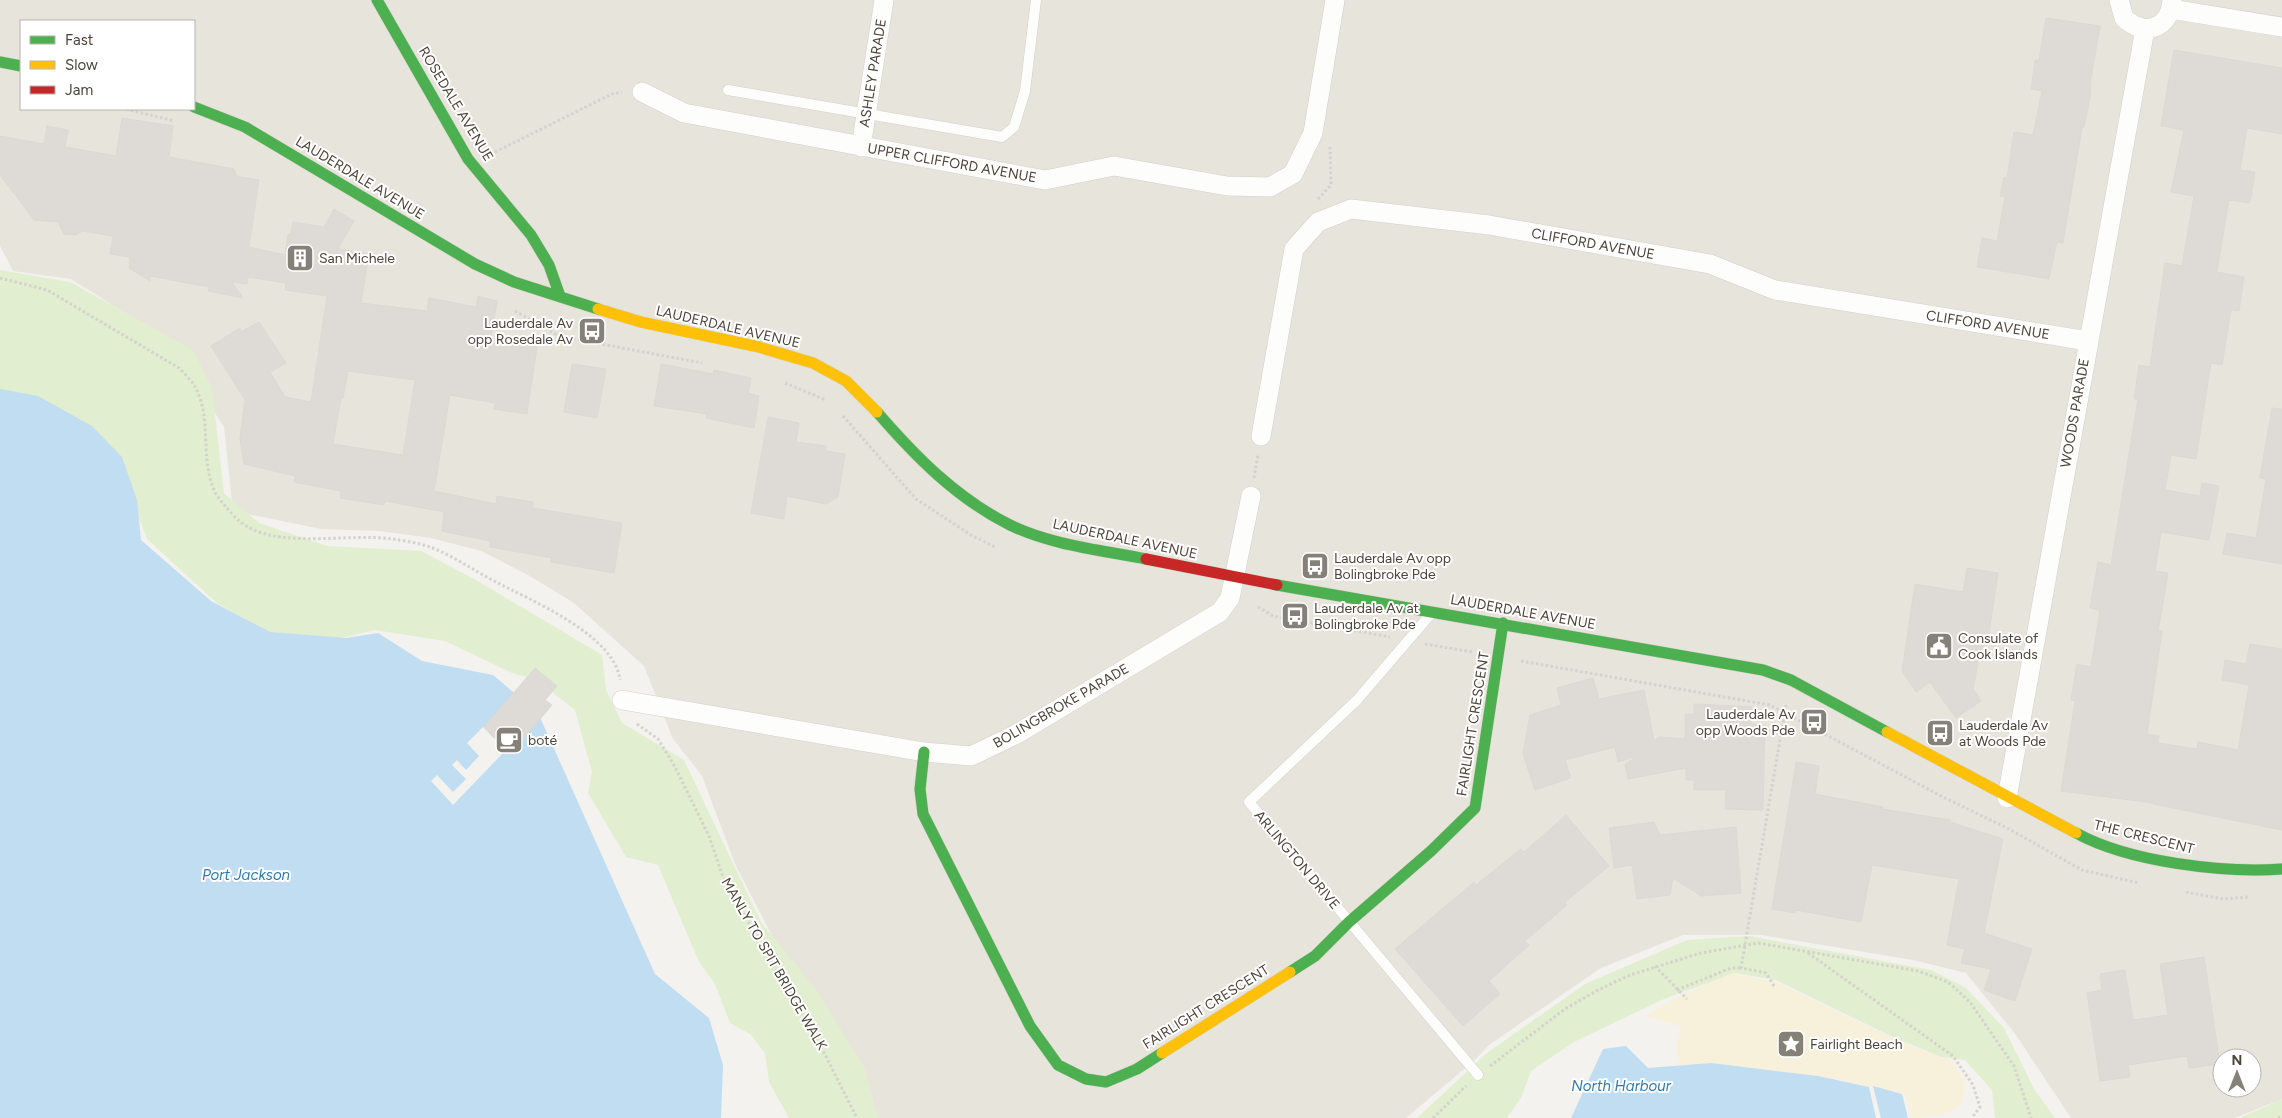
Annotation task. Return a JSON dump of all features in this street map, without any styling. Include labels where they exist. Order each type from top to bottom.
[{"type":"main road","name":"ROSEDALE AVENUE","points":[[377,0],[472,163],[531,235],[549,265],[560,296]]},
{"type":"main road","points":[[0,62],[20,66]]},
{"type":"main road","name":"LAUDERDALE AVENUE","points":[[195,107],[245,127],[475,264],[514,282],[641,322],[760,347],[813,363],[831,371],[846,380],[871,405],[912,453],[932,473],[984,510],[1010,525],[1052,540],[1076,546],[1763,670],[1791,680],[1956,770]]},
{"type":"main road","name":"FAIRLIGHT CRESCENT","points":[[924,752],[920,789],[923,814],[1030,1026],[1058,1065],[1086,1079],[1106,1082],[1137,1069],[1315,956],[1349,922],[1431,851],[1475,808],[1503,624]]},
{"type":"main road","name":"THE CRESCENT","points":[[1956,770],[2088,840],[2108,847],[2225,870],[2260,872],[2282,869]]},
{"type":"street","name":"ASHLEY PARADE","points":[[861,147],[884,0]]},
{"type":"street","name":"UPPER CLIFFORD AVENUE","points":[[642,92],[684,113],[1045,180],[1114,166],[1227,186],[1270,186],[1293,174],[1314,133],[1335,0]]},
{"type":"street","points":[[2115,1],[2124,18],[2137,27],[2145,29],[2161,24],[2168,17],[2172,4],[2282,27]]},
{"type":"street","name":"WOODS PARADE","points":[[2007,798],[2145,29]]},
{"type":"street","name":"CLIFFORD AVENUE","points":[[1261,436],[1294,249],[1318,222],[1352,208],[1489,225],[1710,264],[1775,290],[2088,341]]},
{"type":"street","name":"BOLINGBROKE PARADE","points":[[622,700],[924,752],[972,756],[1016,735],[1220,612],[1230,598],[1236,576],[1250,496]]},
{"type":"lane","points":[[728,90],[1002,137],[1014,127],[1025,91],[1036,0]]},
{"type":"lane","name":"ARLINGTON DRIVE","points":[[1433,611],[1356,700],[1249,802],[1478,1075]]},
{"type":"path","points":[[472,163],[614,93],[642,92]]},
{"type":"path","points":[[130,110],[180,123]]},
{"type":"path","points":[[1312,206],[1331,185],[1330,146]]},
{"type":"path","name":"MANLY TO SPIT BRIDGE WALK","points":[[0,278],[47,290],[179,368],[194,386],[203,411],[206,462],[215,492],[230,512],[247,527],[268,536],[327,538],[360,536],[393,539],[430,547],[579,627],[607,653],[619,670],[622,700],[626,711],[638,725],[658,739],[674,765],[709,836],[722,874],[763,949],[808,1021],[857,1118]]},
{"type":"path","points":[[509,307],[559,336],[704,363]]},
{"type":"path","points":[[776,380],[832,403]]},
{"type":"path","points":[[839,411],[916,499],[972,535],[1000,549]]},
{"type":"path","points":[[1250,496],[1261,436]]},
{"type":"path","points":[[1266,613],[1288,620],[1396,639]]},
{"type":"path","points":[[1429,644],[1466,651]]},
{"type":"path","points":[[1533,663],[1770,705],[1943,797],[2009,829],[2082,870],[2144,884]]},
{"type":"path","points":[[1741,968],[1791,680]]},
{"type":"path","points":[[2184,892],[2223,899],[2254,896]]},
{"type":"path","points":[[1433,1118],[1478,1075],[1565,1009],[1598,990],[1655,966],[1701,953],[1758,943],[1918,971],[1948,982],[1970,1002],[2014,1066],[2031,1118]]},
{"type":"path","points":[[1807,952],[1953,1056],[1973,1085],[1980,1107],[1974,1115],[1975,1118]]},
{"type":"path","points":[[1655,966],[1687,999]]},
{"type":"path","points":[[1677,990],[1731,968],[1766,973],[1774,986]]},
{"type":"path","points":[[2278,1118],[2282,1116]]},
{"type":"shaded area","points":[[0,0],[2282,0],[2282,1099],[2235,1118],[2071,1118],[2016,1035],[1966,973],[1913,960],[1761,935],[1683,935],[1601,968],[1489,1045],[1475,1060],[1406,1118],[866,1118],[735,864],[702,776],[673,739],[644,666],[574,603],[528,575],[481,551],[431,538],[379,531],[321,529],[233,511],[224,427],[168,340],[71,279],[13,271],[0,246]]},
{"type":"green space","points":[[0,270],[70,282],[193,350],[212,388],[224,493],[259,523],[327,546],[421,551],[476,580],[602,655],[606,690],[622,723],[684,760],[761,922],[814,987],[865,1068],[878,1118],[789,1118],[769,1082],[765,1053],[750,1034],[730,1023],[715,984],[699,962],[658,865],[626,857],[588,793],[592,772],[575,710],[537,680],[512,673],[445,641],[375,630],[324,642],[282,640],[217,603],[147,539],[113,450],[0,391]]},
{"type":"green space","points":[[1749,936],[1931,970],[1966,988],[2004,1028],[2034,1089],[2055,1118],[1995,1118],[1992,1090],[1965,1060],[1942,1057],[1895,1038],[1776,980],[1735,973],[1666,998],[1574,1042],[1531,1071],[1522,1096],[1507,1118],[1417,1118],[1487,1053],[1585,984],[1687,940]]},
{"type":"green space","points":[[2282,1099],[2282,1118],[2240,1118]]},
{"type":"sand","name":"Fairlight Beach","points":[[1732,973],[1776,982],[1898,1041],[1952,1061],[1965,1081],[1962,1101],[1953,1110],[1946,1113],[1931,1117],[1911,1118],[1905,1094],[1842,1080],[1711,1063],[1680,1065],[1676,1046],[1681,1031],[1680,1026],[1645,1016],[1675,998]]},
{"type":"water","name":"Port Jackson","points":[[0,389],[38,396],[92,426],[122,457],[137,500],[141,540],[211,601],[270,632],[346,638],[378,633],[422,661],[493,675],[538,713],[655,974],[709,1018],[723,1065],[721,1118],[0,1118]]},
{"type":"water","name":"North Harbour","points":[[1626,1046],[1648,1068],[1711,1063],[1818,1076],[1869,1087],[1876,1118],[1571,1118],[1603,1049]]},
{"type":"water","points":[[1873,1086],[1902,1094],[1908,1118],[1881,1118]]},
{"type":"pier","points":[[483,727],[506,750],[453,805],[431,781],[437,775],[453,792],[466,779],[452,765],[457,760],[466,770],[479,756],[467,743]]},
{"type":"building","points":[[2046,18],[2100,26],[2091,78],[2090,97],[2084,127],[2082,127],[2063,243],[2057,242],[2049,279],[1977,267],[1982,238],[1997,241],[2005,197],[2000,196],[2004,177],[2007,178],[2014,132],[2033,135],[2042,91],[2031,89],[2035,60],[2039,60]]},
{"type":"building","points":[[2174,50],[2282,68],[2282,134],[2247,128],[2240,170],[2255,172],[2250,203],[2229,200],[2217,272],[2244,277],[2239,311],[2231,310],[2222,365],[2211,363],[2196,459],[2171,455],[2165,490],[2200,496],[2202,483],[2219,486],[2209,540],[2161,532],[2155,571],[2168,573],[2158,631],[2162,631],[2147,734],[2159,736],[2158,743],[2197,749],[2198,742],[2238,750],[2249,685],[2222,680],[2225,660],[2246,664],[2250,644],[2282,649],[2282,830],[2154,803],[2061,791],[2075,701],[2071,700],[2077,664],[2091,667],[2100,610],[2090,608],[2098,562],[2111,565],[2138,399],[2134,399],[2139,365],[2150,367],[2165,263],[2182,266],[2194,196],[2171,192],[2184,130],[2161,126]]},
{"type":"building","points":[[122,118],[173,126],[169,157],[234,169],[236,176],[259,180],[249,247],[285,255],[288,234],[291,234],[293,222],[324,227],[334,209],[354,221],[338,249],[369,254],[361,303],[427,311],[429,298],[476,307],[478,296],[497,301],[491,338],[537,347],[527,414],[494,409],[495,403],[450,395],[434,491],[496,504],[497,496],[533,502],[533,508],[622,523],[614,573],[551,562],[552,558],[490,547],[490,541],[442,531],[444,512],[385,501],[384,505],[340,498],[341,491],[294,482],[295,476],[244,464],[240,439],[245,400],[211,346],[240,328],[240,332],[259,322],[286,363],[270,372],[285,397],[311,402],[327,296],[285,290],[286,283],[248,277],[247,284],[232,282],[243,298],[208,291],[209,287],[150,276],[150,281],[129,268],[130,257],[110,254],[113,236],[82,231],[76,235],[64,234],[58,222],[34,220],[0,175],[0,136],[44,144],[47,126],[68,130],[65,147],[116,156]],"holes":[[[348,371],[415,380],[403,455],[333,444],[341,397],[343,398]]]},
{"type":"building","points":[[572,364],[606,369],[597,418],[564,412]]},
{"type":"building","points":[[661,364],[713,374],[714,370],[751,378],[748,393],[759,396],[754,428],[706,418],[707,414],[654,406]]},
{"type":"building","points":[[2272,408],[2282,409],[2282,564],[2223,554],[2227,533],[2256,538],[2266,479],[2260,478]]},
{"type":"building","points":[[768,417],[799,423],[796,442],[826,446],[826,451],[845,454],[838,497],[826,504],[787,496],[784,519],[751,513]]},
{"type":"building","points":[[1967,568],[1998,573],[1988,640],[1980,652],[1973,689],[1981,701],[1956,718],[1930,682],[1916,692],[1902,671],[1915,584],[1963,592]]},
{"type":"building","points":[[535,668],[557,686],[545,700],[552,705],[510,754],[484,727]]},
{"type":"building","points":[[1593,678],[1599,699],[1644,690],[1654,741],[1659,737],[1685,739],[1685,714],[1694,714],[1694,704],[1752,707],[1751,724],[1765,725],[1763,810],[1725,809],[1726,790],[1694,790],[1694,780],[1686,780],[1686,768],[1628,779],[1625,765],[1636,756],[1618,762],[1615,747],[1565,760],[1571,778],[1535,790],[1523,754],[1530,715],[1561,705],[1557,688]]},
{"type":"building","points":[[1796,762],[1819,766],[1815,794],[1883,807],[1882,809],[1950,820],[1950,822],[2003,839],[1984,933],[2032,949],[2015,1001],[1984,990],[1991,969],[1961,963],[1965,949],[1947,945],[1959,879],[1872,865],[1861,922],[1796,910],[1795,913],[1772,909]]},
{"type":"building","points":[[1566,815],[1609,866],[1565,902],[1567,905],[1525,941],[1529,945],[1489,981],[1500,994],[1463,1026],[1395,949],[1474,882],[1476,885],[1521,849],[1524,852]]},
{"type":"building","points":[[1654,822],[1660,835],[1736,827],[1741,893],[1701,896],[1673,878],[1670,895],[1637,899],[1632,865],[1614,868],[1609,828]]},
{"type":"building","points":[[2204,957],[2218,1048],[2212,1048],[2212,1065],[2189,1068],[2187,1056],[2128,1065],[2130,1077],[2100,1081],[2087,993],[2102,990],[2100,974],[2125,970],[2133,1020],[2168,1015],[2160,964]]},
{"type":"traffic: fast","points":[[377,0],[468,159],[531,235],[549,265],[560,296]]},
{"type":"traffic: fast","points":[[0,62],[20,66]]},
{"type":"traffic: fast","points":[[195,107],[245,127],[475,264],[514,282],[598,309]]},
{"type":"traffic: fast","points":[[877,412],[906,444],[954,489],[990,514],[1010,525],[1059,542],[1146,559]]},
{"type":"traffic: fast","points":[[1277,585],[1763,670],[1791,680],[1887,732]]},
{"type":"traffic: fast","points":[[1290,972],[1315,956],[1349,922],[1431,851],[1475,808],[1503,623]]},
{"type":"traffic: fast","points":[[924,752],[920,789],[923,814],[1030,1026],[1058,1065],[1086,1079],[1106,1082],[1137,1069],[1162,1053]]},
{"type":"traffic: fast","points":[[2076,833],[2122,851],[2176,863],[2232,869],[2282,869]]},
{"type":"traffic: slow","points":[[598,309],[641,322],[759,347],[813,363],[846,381],[877,412]]},
{"type":"traffic: slow","points":[[1887,732],[2076,833]]},
{"type":"traffic: slow","points":[[1162,1053],[1290,972]]},
{"type":"traffic: jam","points":[[1146,559],[1277,585]]},
{"type":"place","name":"San Michele","points":[[300,258]]},
{"type":"place","name":"Lauderdale Av opp Rosedale Av","points":[[592,331]]},
{"type":"place","name":"Lauderdale Av opp Bolingbroke Pde","points":[[1315,566]]},
{"type":"place","name":"Lauderdale Av at Bolingbroke Pde","points":[[1295,616]]},
{"type":"place","name":"Consulate of Cook Islands","points":[[1939,646]]},
{"type":"place","name":"Lauderdale Av opp Woods Pde","points":[[1814,722]]},
{"type":"place","name":"Lauderdale Av at Woods Pde","points":[[1940,733]]},
{"type":"place","name":"boté","points":[[509,740]]},
{"type":"place","name":"Fairlight Beach","points":[[1791,1044]]}]
